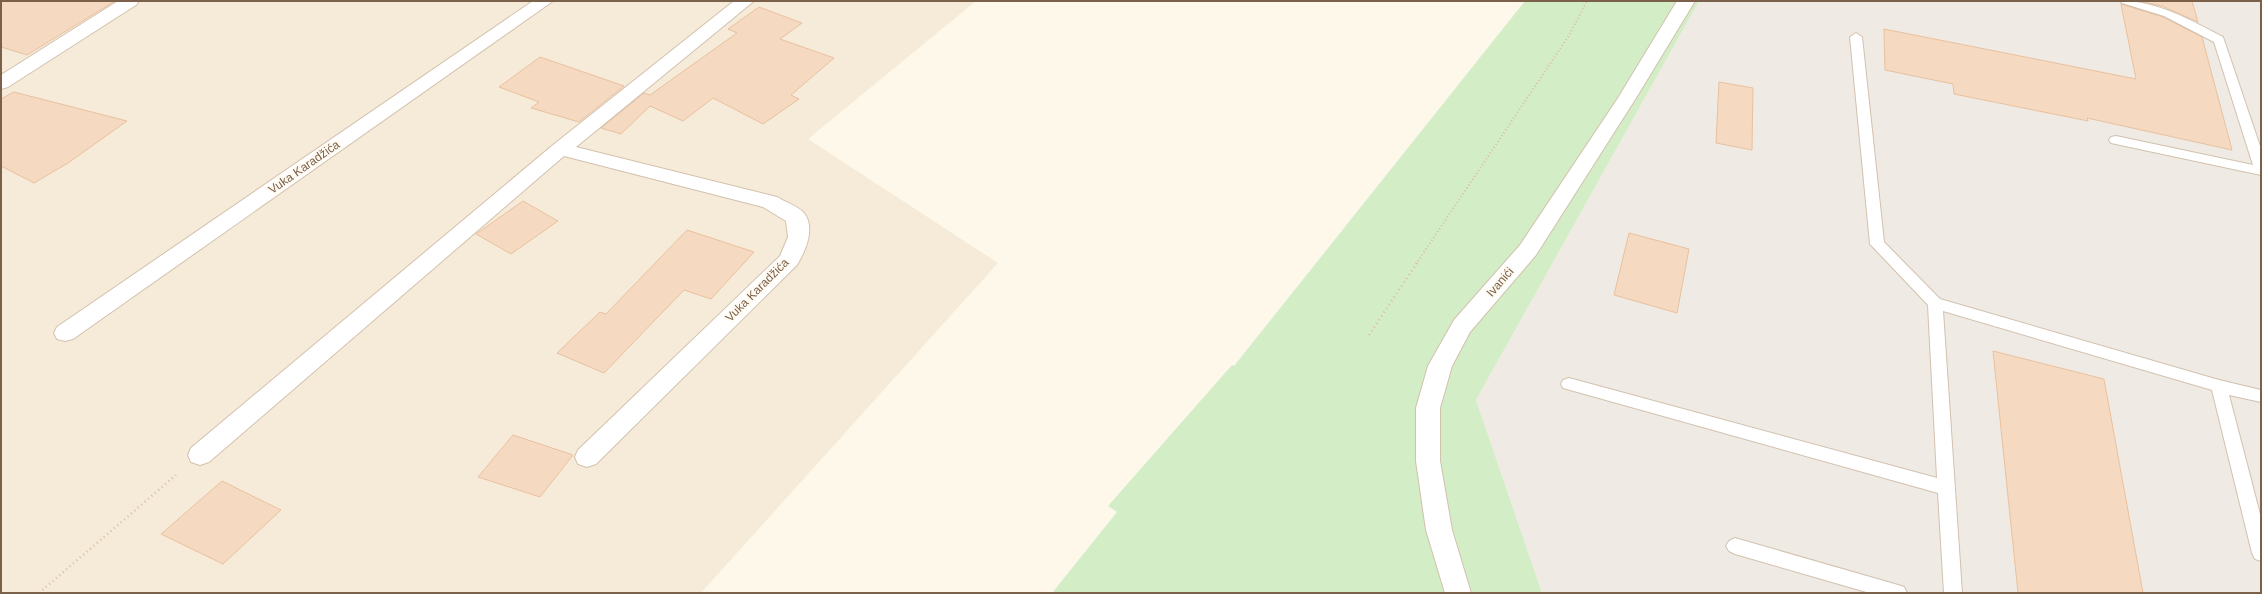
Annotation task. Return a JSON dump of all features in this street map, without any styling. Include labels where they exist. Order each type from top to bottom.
[{"type":"street","points":[[1,83],[130,1]]},
{"type":"street","name":"Vuka Karadžića","points":[[65,332],[544,1]]},
{"type":"street","points":[[200,455],[560,149],[745,1]]},
{"type":"street","name":"Ivanići","points":[[1458,593],[1438,530],[1428,461],[1428,408],[1440,366],[1462,326],[1528,250],[1627,98],[1686,1]]},
{"type":"street","name":"Vuka Karadžića","points":[[560,149],[770,202],[796,217],[799,237],[789,260],[587,457]]},
{"type":"lane","points":[[2116,140],[2261,170],[2220,40],[2168,12],[2126,1]]},
{"type":"lane","points":[[1856,37],[1877,244],[1935,303],[2219,386],[2261,396]]},
{"type":"lane","points":[[1935,303],[1953,593]]},
{"type":"lane","points":[[1569,384],[1946,488]]},
{"type":"lane","points":[[2219,386],[2261,553]]},
{"type":"lane","points":[[1735,546],[1898,593]]},
{"type":"path","points":[[1369,335],[1568,37],[1587,1]]},
{"type":"path","points":[[39,593],[85,551],[200,455]]},
{"type":"shaded area","points":[[1,1],[976,1],[808,139],[998,263],[701,593],[1,593]]},
{"type":"shaded area","points":[[1699,1],[2261,1],[2261,593],[1542,593],[1476,400]]},
{"type":"green space","points":[[1525,1],[1699,1],[1476,400],[1542,593],[1052,593],[1117,512],[1108,506],[1232,365],[1234,366]]},
{"type":"building","points":[[1,1],[115,1],[27,55],[1,47]]},
{"type":"building","points":[[2138,1],[2192,1],[2198,22],[2162,6]]},
{"type":"building","points":[[2121,4],[2163,17],[2202,37],[2232,150],[2087,118],[2088,121],[1954,94],[1953,84],[1885,70],[1884,29],[2136,79]]},
{"type":"building","points":[[759,7],[802,23],[780,39],[834,58],[791,95],[799,99],[763,124],[713,98],[683,121],[650,106],[621,134],[601,128],[644,93],[650,95],[737,33],[728,29]]},
{"type":"building","points":[[540,57],[624,86],[579,122],[531,108],[539,102],[499,87]]},
{"type":"building","points":[[1719,82],[1753,88],[1752,150],[1716,143]]},
{"type":"building","points":[[14,92],[127,121],[68,163],[34,183],[1,166],[1,99]]},
{"type":"building","points":[[523,201],[558,221],[511,254],[476,234]]},
{"type":"building","points":[[687,230],[754,252],[711,299],[684,290],[604,373],[557,353],[600,312],[606,314]]},
{"type":"building","points":[[1629,233],[1689,249],[1677,313],[1614,295]]},
{"type":"building","points":[[1993,351],[2104,379],[2143,593],[2018,593]]},
{"type":"building","points":[[513,435],[573,455],[540,497],[478,477]]},
{"type":"building","points":[[222,481],[281,510],[223,564],[161,534]]}]
